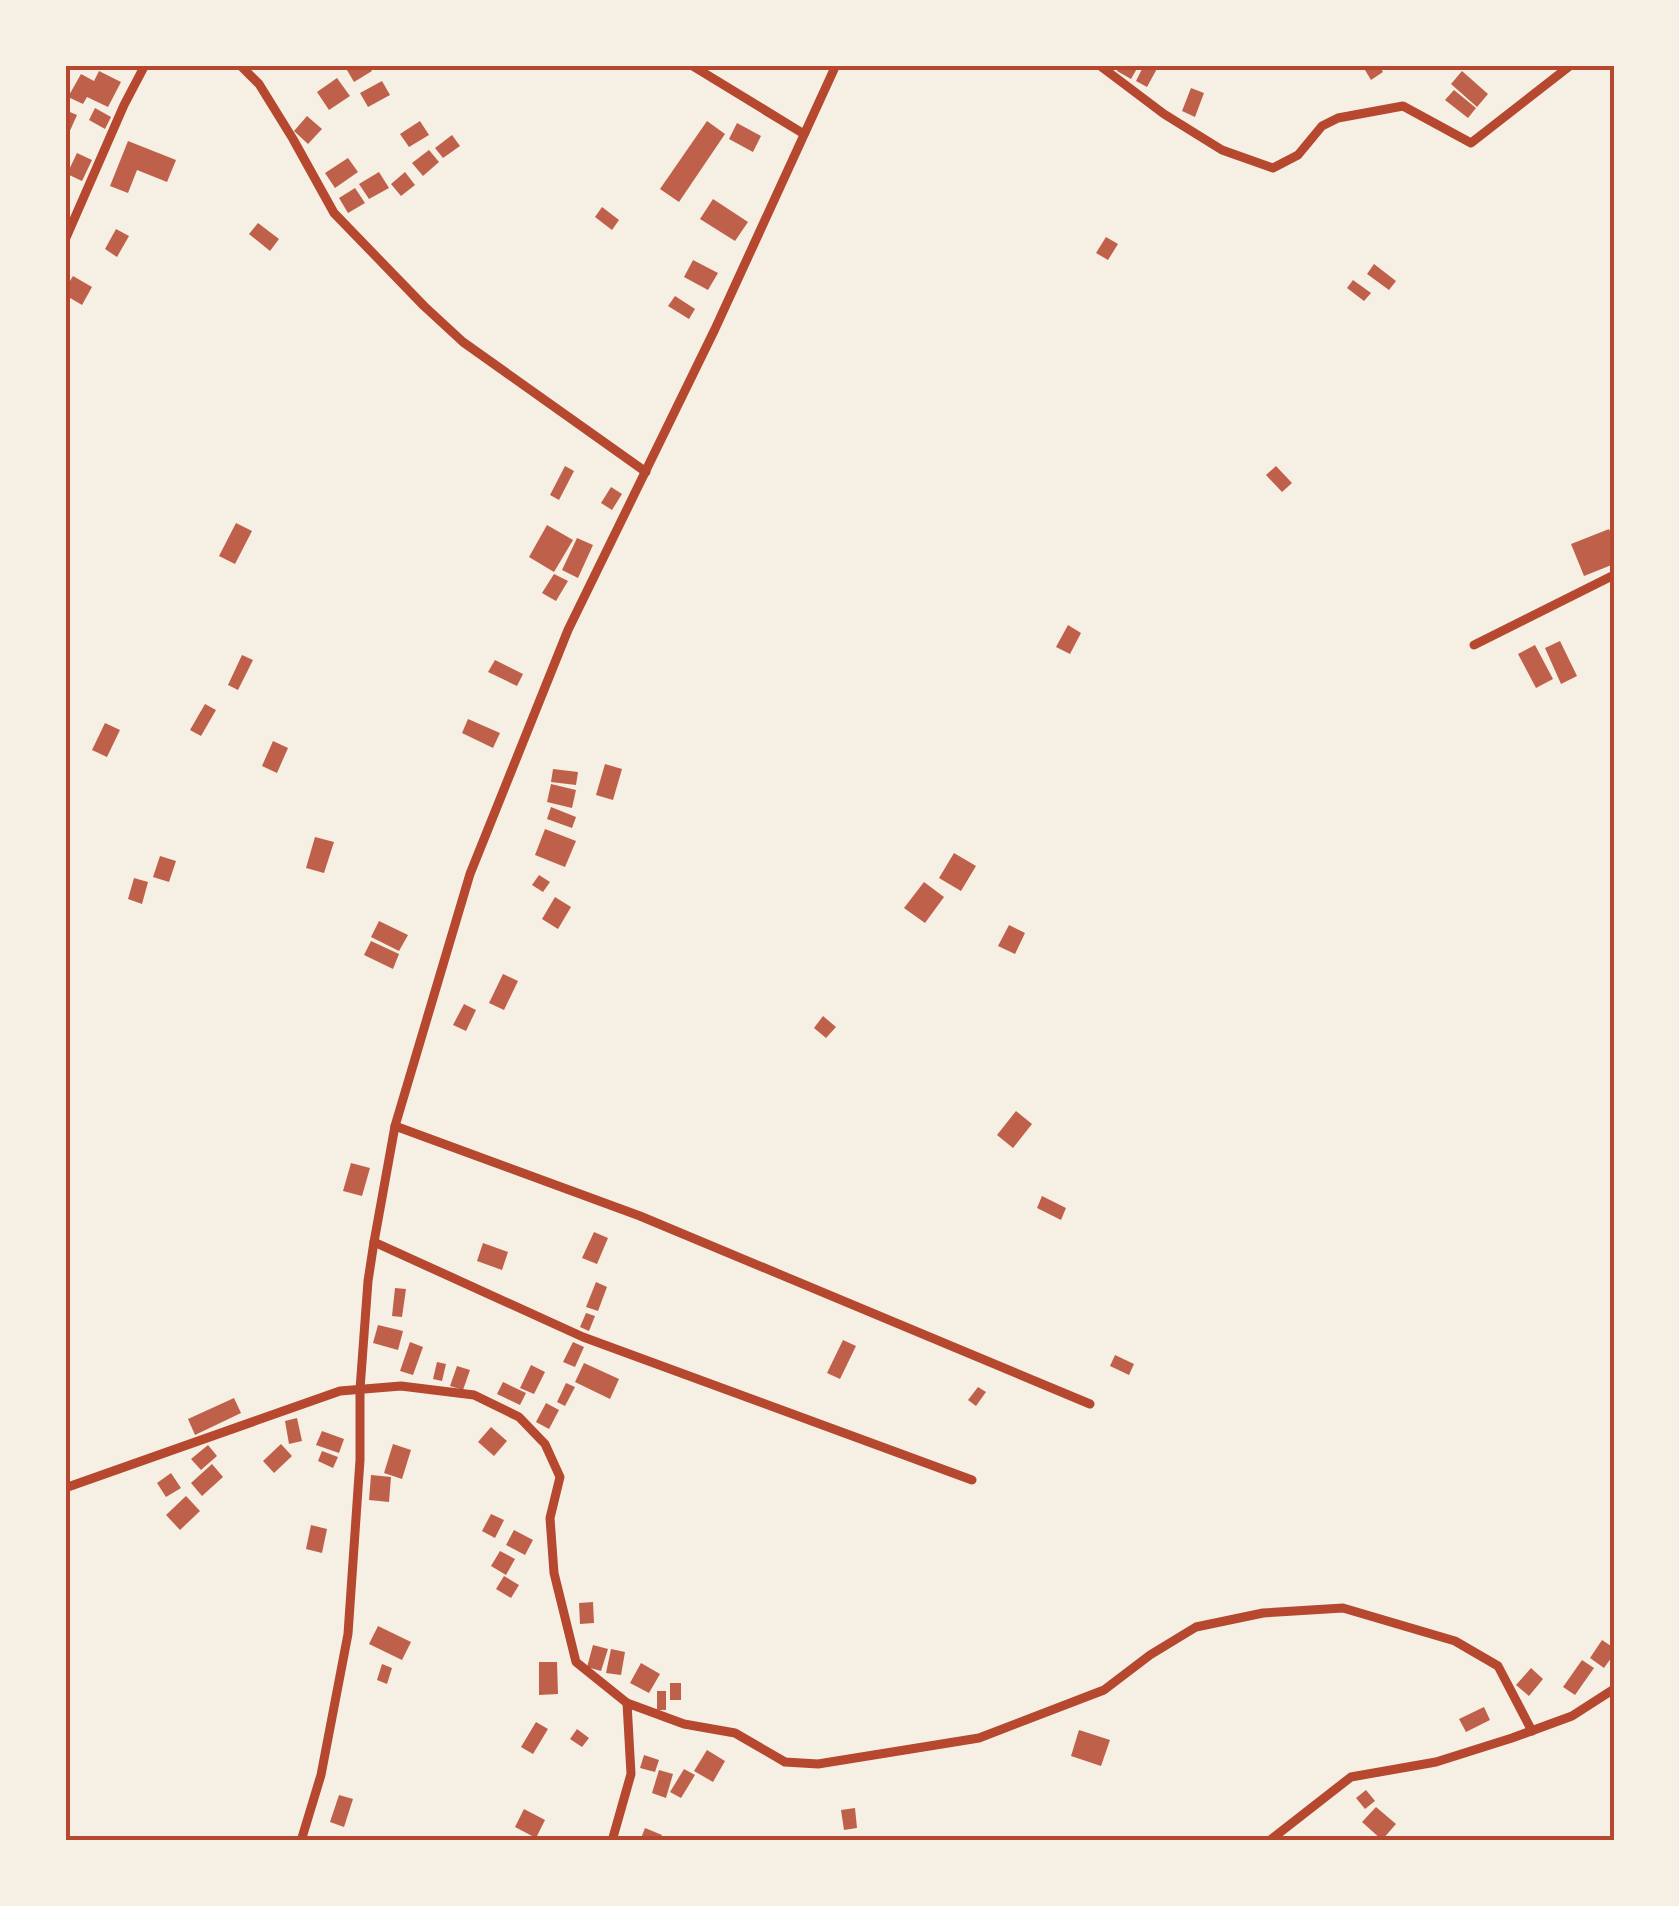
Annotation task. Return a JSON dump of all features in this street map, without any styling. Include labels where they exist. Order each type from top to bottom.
[{"type":"street","points":[[65,240],[144,65]]},
{"type":"street","points":[[240,65],[259,84],[334,213],[424,306],[463,342],[646,472]]},
{"type":"street","points":[[691,65],[804,134]]},
{"type":"street","points":[[301,1841],[320,1775],[348,1634],[360,1460],[360,1389],[374,1242],[395,1126],[470,874],[568,630],[731,296],[836,65]]},
{"type":"street","points":[[1098,65],[1164,114],[1222,150],[1273,168],[1298,154],[1322,126],[1338,118],[1403,106],[1472,142],[1571,65]]},
{"type":"street","points":[[1474,645],[1614,574]]},
{"type":"street","points":[[395,1126],[640,1216],[1090,1404]]},
{"type":"street","points":[[374,1242],[583,1338],[972,1480]]},
{"type":"street","points":[[65,1488],[340,1391],[400,1386],[474,1394],[519,1417],[545,1444],[560,1477],[550,1518],[554,1574],[576,1662],[628,1702],[684,1724],[735,1733],[785,1762],[818,1764],[978,1738],[1104,1690],[1196,1627],[1263,1613],[1344,1608],[1454,1641],[1498,1666],[1532,1731]]},
{"type":"street","points":[[1269,1841],[1351,1777],[1436,1762],[1532,1731],[1572,1716],[1614,1688]]},
{"type":"street","points":[[612,1841],[631,1774],[628,1702]]},
{"type":"building","points":[[344,65],[368,65],[372,71],[354,82]]},
{"type":"building","points":[[1120,65],[1139,65],[1131,79],[1117,71]]},
{"type":"building","points":[[1144,65],[1159,65],[1147,87],[1136,81]]},
{"type":"building","points":[[1362,65],[1379,65],[1383,72],[1371,80]]},
{"type":"building","points":[[99,71],[121,82],[108,107],[87,97],[83,104],[68,97],[81,74],[94,81]]},
{"type":"building","points":[[1462,71],[1488,94],[1477,107],[1451,84]]},
{"type":"building","points":[[337,78],[350,96],[329,110],[317,92]]},
{"type":"building","points":[[382,81],[390,95],[368,107],[360,93]]},
{"type":"building","points":[[1191,88],[1204,93],[1195,117],[1182,111]]},
{"type":"building","points":[[1454,90],[1476,108],[1468,118],[1445,100]]},
{"type":"building","points":[[95,108],[111,117],[105,129],[89,120]]},
{"type":"building","points":[[65,110],[77,115],[69,133],[65,131]]},
{"type":"building","points":[[307,116],[322,129],[308,144],[294,131]]},
{"type":"building","points":[[420,121],[429,135],[409,147],[400,134]]},
{"type":"building","points":[[707,121],[725,134],[679,202],[660,189]]},
{"type":"building","points":[[737,123],[761,136],[753,152],[729,139]]},
{"type":"building","points":[[452,135],[460,146],[443,158],[435,148]]},
{"type":"building","points":[[128,141],[176,160],[167,182],[137,170],[128,193],[110,186]]},
{"type":"building","points":[[429,150],[439,162],[423,176],[412,163]]},
{"type":"building","points":[[77,153],[92,160],[82,181],[67,174]]},
{"type":"building","points":[[348,158],[358,172],[335,188],[325,173]]},
{"type":"building","points":[[379,172],[389,188],[369,199],[359,184]]},
{"type":"building","points":[[405,172],[415,185],[401,196],[391,184]]},
{"type":"building","points":[[355,188],[365,203],[348,213],[339,198]]},
{"type":"building","points":[[713,199],[748,222],[735,241],[700,219]]},
{"type":"building","points":[[602,207],[619,220],[612,230],[595,217]]},
{"type":"building","points":[[258,223],[279,239],[270,251],[249,234]]},
{"type":"building","points":[[116,229],[129,236],[117,257],[105,249]]},
{"type":"building","points":[[1106,237],[1118,244],[1108,260],[1096,253]]},
{"type":"building","points":[[693,260],[718,273],[708,290],[684,277]]},
{"type":"building","points":[[1374,264],[1396,281],[1389,290],[1367,274]]},
{"type":"building","points":[[73,276],[92,287],[82,305],[65,295]]},
{"type":"building","points":[[1353,280],[1371,293],[1364,301],[1347,288]]},
{"type":"building","points":[[675,296],[695,309],[689,319],[668,306]]},
{"type":"building","points":[[565,466],[574,471],[559,500],[550,495]]},
{"type":"building","points":[[1276,466],[1292,483],[1282,492],[1266,475]]},
{"type":"building","points":[[611,487],[622,494],[612,510],[601,503]]},
{"type":"building","points":[[236,523],[252,531],[235,564],[219,556]]},
{"type":"building","points":[[547,525],[573,540],[554,572],[529,557]]},
{"type":"building","points":[[1609,529],[1614,541],[1614,564],[1584,576],[1571,544]]},
{"type":"building","points":[[577,538],[593,545],[578,578],[562,570]]},
{"type":"building","points":[[554,574],[568,581],[556,601],[542,593]]},
{"type":"building","points":[[1068,625],[1081,633],[1070,654],[1056,647]]},
{"type":"building","points":[[1560,641],[1577,676],[1561,684],[1545,648]]},
{"type":"building","points":[[1535,645],[1553,679],[1536,688],[1518,654]]},
{"type":"building","points":[[242,655],[253,660],[238,690],[228,685]]},
{"type":"building","points":[[495,660],[523,674],[517,686],[488,672]]},
{"type":"building","points":[[205,704],[216,710],[201,736],[190,730]]},
{"type":"building","points":[[468,719],[500,733],[493,748],[462,733]]},
{"type":"building","points":[[105,723],[120,730],[107,757],[92,750]]},
{"type":"building","points":[[273,741],[288,748],[277,773],[262,766]]},
{"type":"building","points":[[605,764],[622,769],[613,800],[596,795]]},
{"type":"building","points":[[553,769],[578,772],[576,785],[551,782]]},
{"type":"building","points":[[551,784],[576,790],[572,808],[547,802]]},
{"type":"building","points":[[551,807],[576,817],[572,828],[547,819]]},
{"type":"building","points":[[545,829],[576,841],[565,867],[535,855]]},
{"type":"building","points":[[315,837],[334,842],[324,873],[306,868]]},
{"type":"building","points":[[954,853],[976,866],[961,891],[939,878]]},
{"type":"building","points":[[160,856],[176,861],[169,882],[153,877]]},
{"type":"building","points":[[539,875],[550,882],[543,892],[532,885]]},
{"type":"building","points":[[134,878],[148,882],[142,904],[128,899]]},
{"type":"building","points":[[924,882],[944,897],[925,923],[904,908]]},
{"type":"building","points":[[555,897],[571,907],[558,929],[542,919]]},
{"type":"building","points":[[379,921],[408,935],[399,951],[371,937]]},
{"type":"building","points":[[1009,925],[1025,933],[1015,954],[998,946]]},
{"type":"building","points":[[371,941],[399,954],[393,969],[364,955]]},
{"type":"building","points":[[503,974],[518,981],[504,1010],[489,1003]]},
{"type":"building","points":[[464,1004],[476,1010],[466,1031],[453,1025]]},
{"type":"building","points":[[823,1016],[836,1027],[826,1038],[814,1028]]},
{"type":"building","points":[[1016,1111],[1032,1124],[1013,1148],[997,1135]]},
{"type":"building","points":[[351,1163],[370,1168],[362,1196],[343,1191]]},
{"type":"building","points":[[1042,1196],[1066,1208],[1061,1220],[1037,1208]]},
{"type":"building","points":[[594,1232],[608,1238],[597,1264],[582,1258]]},
{"type":"building","points":[[483,1243],[508,1252],[502,1270],[477,1261]]},
{"type":"building","points":[[596,1282],[607,1287],[598,1311],[586,1307]]},
{"type":"building","points":[[395,1288],[406,1289],[402,1317],[392,1316]]},
{"type":"building","points":[[586,1313],[595,1316],[589,1331],[580,1327]]},
{"type":"building","points":[[378,1325],[403,1331],[398,1350],[373,1343]]},
{"type":"building","points":[[843,1340],[856,1346],[840,1379],[827,1373]]},
{"type":"building","points":[[410,1342],[423,1347],[413,1375],[400,1371]]},
{"type":"building","points":[[573,1342],[584,1347],[575,1367],[563,1362]]},
{"type":"building","points":[[1115,1355],[1134,1364],[1129,1375],[1110,1366]]},
{"type":"building","points":[[437,1362],[446,1364],[442,1381],[433,1379]]},
{"type":"building","points":[[584,1363],[619,1379],[610,1399],[575,1382]]},
{"type":"building","points":[[531,1365],[545,1372],[534,1394],[520,1388]]},
{"type":"building","points":[[457,1366],[470,1370],[463,1390],[450,1386]]},
{"type":"building","points":[[503,1382],[526,1393],[520,1405],[497,1394]]},
{"type":"building","points":[[566,1383],[575,1387],[565,1406],[557,1402]]},
{"type":"building","points":[[978,1387],[986,1392],[976,1406],[968,1400]]},
{"type":"building","points":[[234,1398],[241,1413],[195,1435],[188,1419]]},
{"type":"building","points":[[546,1403],[559,1410],[549,1429],[536,1422]]},
{"type":"building","points":[[297,1418],[302,1441],[289,1444],[285,1421]]},
{"type":"building","points":[[491,1427],[507,1441],[494,1456],[478,1442]]},
{"type":"building","points":[[322,1431],[344,1439],[339,1453],[316,1445]]},
{"type":"building","points":[[281,1444],[292,1456],[274,1473],[263,1461]]},
{"type":"building","points":[[393,1444],[411,1450],[402,1479],[384,1473]]},
{"type":"building","points":[[208,1445],[217,1456],[201,1470],[191,1459]]},
{"type":"building","points":[[322,1451],[338,1457],[333,1468],[318,1461]]},
{"type":"building","points":[[212,1464],[223,1477],[202,1496],[191,1483]]},
{"type":"building","points":[[171,1473],[181,1488],[166,1497],[157,1483]]},
{"type":"building","points":[[371,1475],[391,1477],[389,1502],[369,1500]]},
{"type":"building","points":[[186,1496],[200,1511],[180,1530],[166,1515]]},
{"type":"building","points":[[491,1514],[504,1520],[495,1538],[482,1531]]},
{"type":"building","points":[[311,1525],[327,1529],[322,1553],[306,1549]]},
{"type":"building","points":[[514,1530],[533,1540],[525,1555],[506,1545]]},
{"type":"building","points":[[500,1551],[515,1559],[506,1575],[491,1566]]},
{"type":"building","points":[[504,1576],[519,1585],[511,1598],[496,1589]]},
{"type":"building","points":[[593,1602],[594,1623],[580,1624],[579,1603]]},
{"type":"building","points":[[378,1626],[411,1642],[402,1660],[369,1644]]},
{"type":"building","points":[[1602,1640],[1614,1648],[1604,1668],[1590,1658]]},
{"type":"building","points":[[593,1645],[608,1649],[601,1671],[587,1667]]},
{"type":"building","points":[[611,1649],[625,1652],[621,1675],[606,1673]]},
{"type":"building","points":[[1582,1660],[1594,1668],[1575,1695],[1563,1687]]},
{"type":"building","points":[[539,1662],[557,1662],[558,1694],[539,1695]]},
{"type":"building","points":[[641,1663],[660,1674],[649,1693],[630,1683]]},
{"type":"building","points":[[382,1664],[392,1668],[387,1684],[377,1680]]},
{"type":"building","points":[[1531,1668],[1543,1679],[1529,1696],[1516,1685]]},
{"type":"building","points":[[670,1683],[681,1683],[681,1700],[670,1700]]},
{"type":"building","points":[[657,1691],[666,1691],[666,1710],[657,1710]]},
{"type":"building","points":[[1484,1707],[1490,1720],[1466,1732],[1459,1719]]},
{"type":"building","points":[[536,1722],[548,1729],[533,1754],[521,1747]]},
{"type":"building","points":[[577,1729],[589,1738],[582,1747],[570,1739]]},
{"type":"building","points":[[1079,1730],[1110,1740],[1101,1766],[1071,1756]]},
{"type":"building","points":[[707,1750],[725,1761],[713,1782],[694,1771]]},
{"type":"building","points":[[644,1755],[659,1760],[655,1772],[640,1768]]},
{"type":"building","points":[[684,1769],[695,1775],[681,1798],[670,1792]]},
{"type":"building","points":[[659,1770],[673,1774],[666,1798],[652,1793]]},
{"type":"building","points":[[1366,1790],[1375,1801],[1365,1809],[1356,1798]]},
{"type":"building","points":[[339,1795],[353,1799],[344,1827],[330,1822]]},
{"type":"building","points":[[1376,1807],[1396,1824],[1382,1840],[1362,1822]]},
{"type":"building","points":[[855,1808],[857,1828],[844,1830],[841,1810]]},
{"type":"building","points":[[524,1809],[545,1820],[536,1838],[515,1827]]},
{"type":"building","points":[[645,1828],[662,1835],[660,1841],[640,1841]]}]
